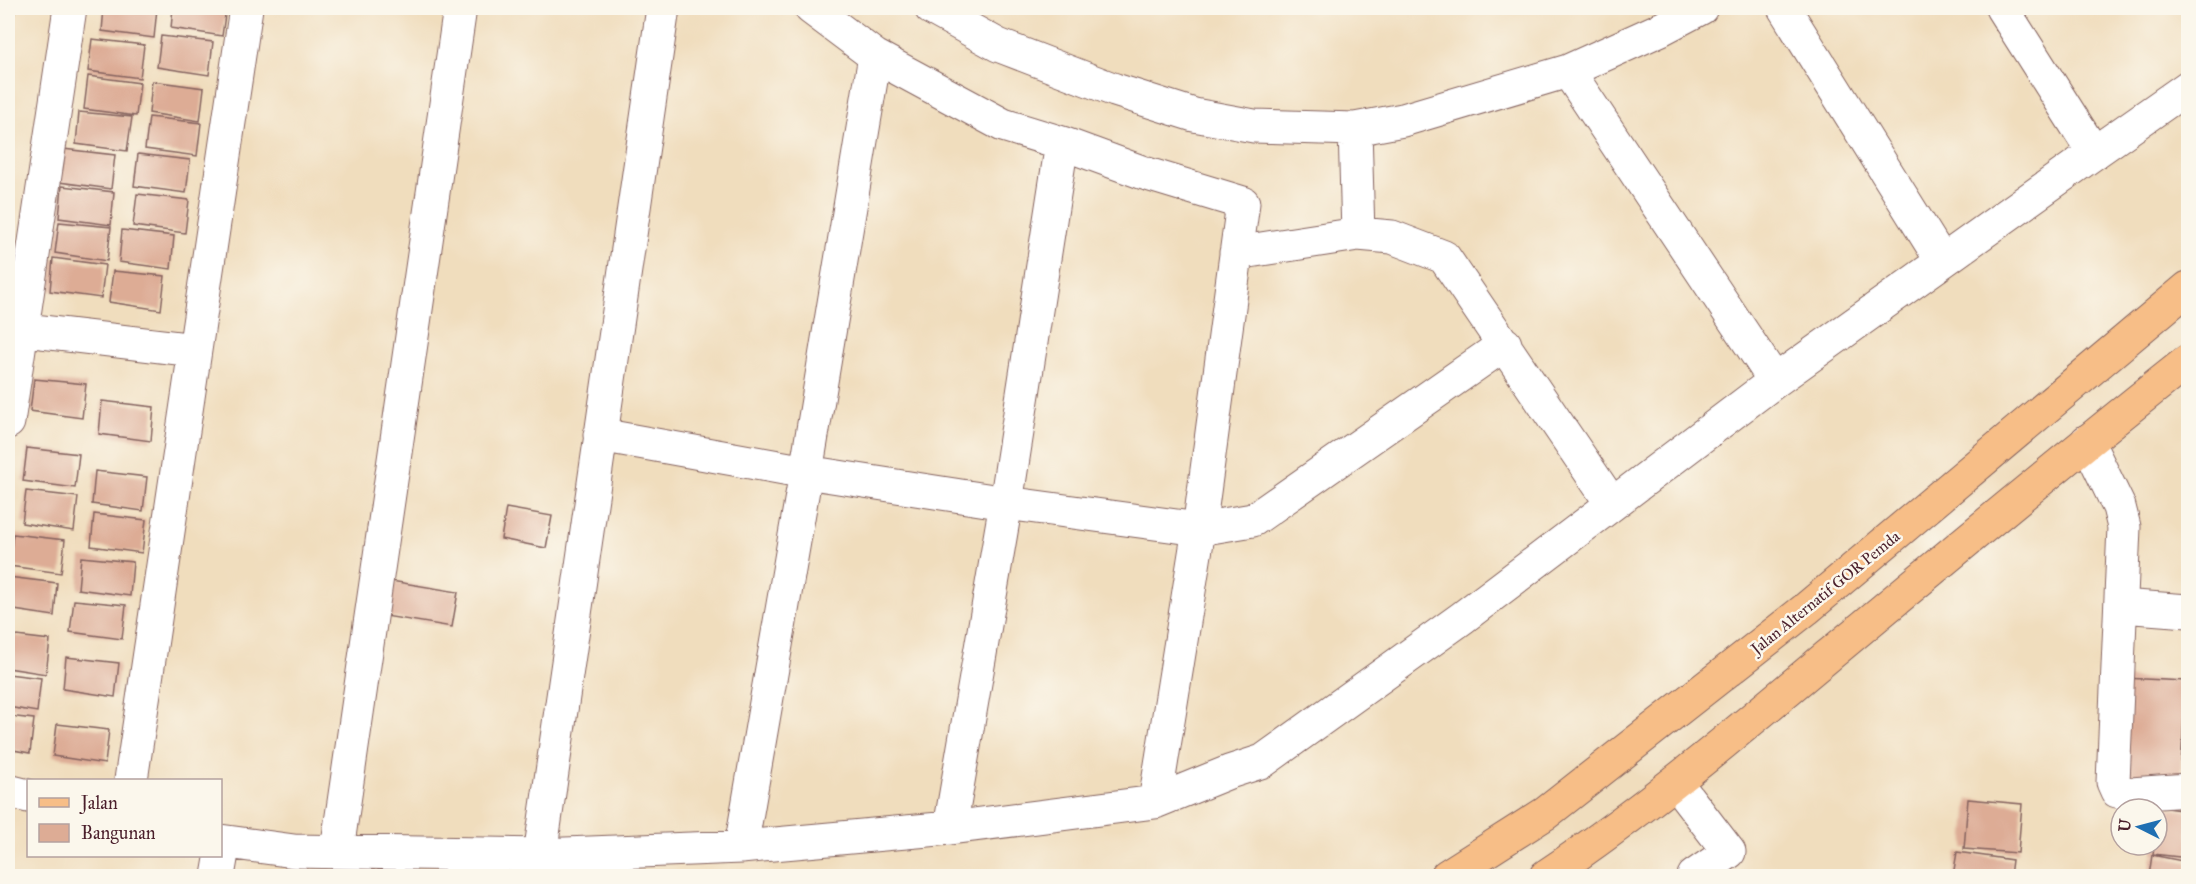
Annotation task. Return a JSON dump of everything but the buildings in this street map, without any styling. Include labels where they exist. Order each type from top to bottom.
[{"type":"main road","name":"Jalan Alternatif GOR Pemda","points":[[1448,876],[1546,813],[1806,609],[2188,288]]},
{"type":"main road","points":[[1546,876],[1585,851],[1676,783],[2087,441],[2188,361]]},
{"type":"street","points":[[8,422],[14,329],[70,8]]},
{"type":"street","points":[[131,779],[246,8]]},
{"type":"street","points":[[337,850],[460,8]]},
{"type":"street","points":[[540,855],[663,8]]},
{"type":"street","points":[[811,8],[875,56],[1003,125],[1062,142],[1144,173],[1243,202],[1199,530],[1155,802]]},
{"type":"street","points":[[931,8],[998,45],[1115,90],[1194,115],[1254,126],[1355,129],[1403,120],[1568,71],[1661,29],[1701,8]]},
{"type":"street","points":[[1784,8],[1942,261]]},
{"type":"street","points":[[2002,8],[2094,153]]},
{"type":"street","points":[[741,847],[875,56]]},
{"type":"street","points":[[1568,71],[1775,381]]},
{"type":"street","points":[[222,841],[294,851],[540,855],[741,847],[950,828],[1155,802],[1263,761],[1462,618],[1775,381],[2188,87]]},
{"type":"street","points":[[1355,129],[1358,234]]},
{"type":"street","points":[[950,828],[1006,503],[1062,142]]},
{"type":"street","points":[[1236,253],[1358,234],[1392,237],[1444,256],[1612,504]]},
{"type":"street","points":[[14,329],[195,350]]},
{"type":"street","points":[[600,435],[806,472],[1199,530],[1253,520],[1504,344]]},
{"type":"street","points":[[2087,441],[2119,507],[2124,527],[2113,782],[2117,790],[2131,794],[2188,790]]},
{"type":"street","points":[[2121,606],[2188,611]]},
{"type":"street","points":[[1676,783],[1729,852],[1694,876]]},
{"type":"street","points":[[8,791],[27,796]]},
{"type":"street","points":[[218,876],[220,857]]}]
